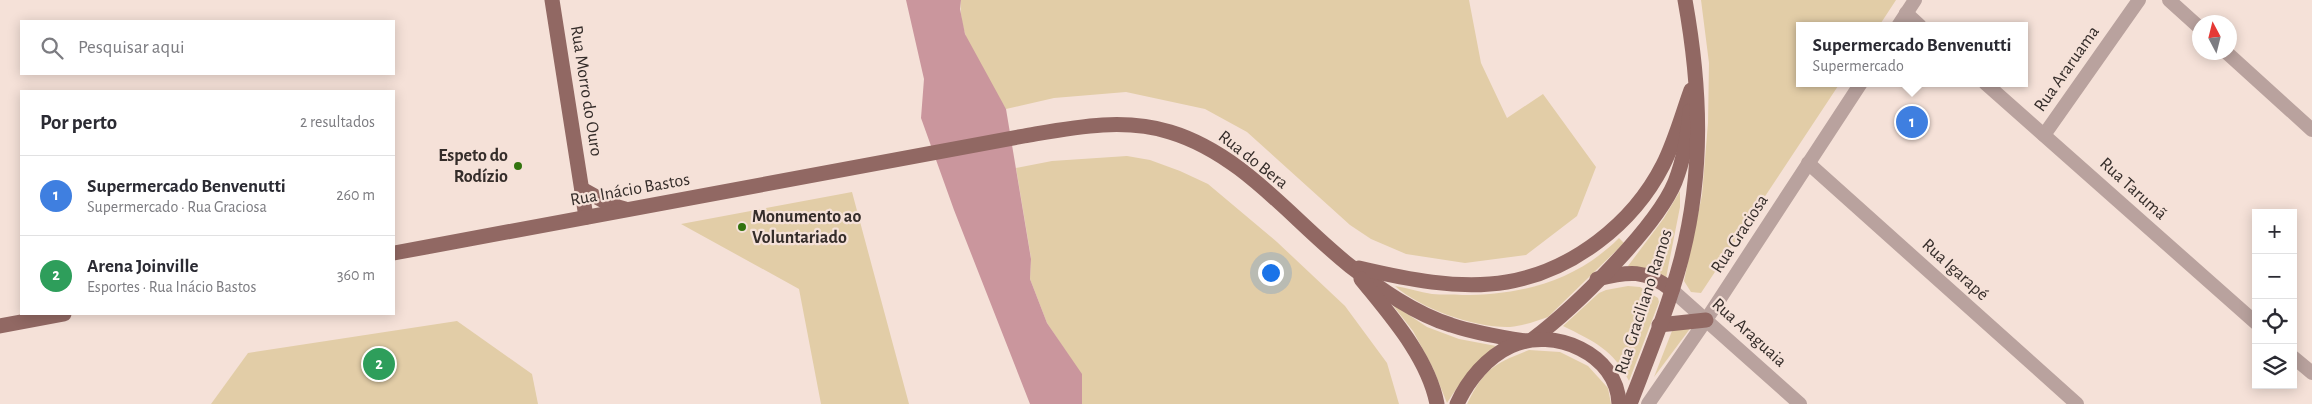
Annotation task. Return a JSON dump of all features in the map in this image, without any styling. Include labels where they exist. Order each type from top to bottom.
[{"type":"main road","name":"Rua Morro do Ouro","points":[[552,0],[586,217]]},
{"type":"main road","name":"Rua Graciliano Ramos","points":[[1630,404],[1672,290],[1687,234],[1697,167],[1699,114],[1685,0]]},
{"type":"main road","name":"Rua Graciliano Ramos","points":[[1457,404],[1472,380],[1485,365],[1497,354],[1529,340],[1555,322],[1598,279],[1658,211],[1674,183],[1684,156],[1694,61]]},
{"type":"main road","points":[[1350,266],[1398,277],[1480,284],[1528,277],[1576,256],[1598,242],[1618,224],[1644,195],[1662,166],[1675,137],[1691,90]]},
{"type":"main road","name":"Rua do Bera","points":[[872,164],[1081,127],[1119,125],[1168,131],[1200,143],[1234,165],[1350,266],[1406,304],[1429,317],[1469,330],[1529,340],[1568,344],[1586,351],[1601,363],[1613,378],[1619,404]]},
{"type":"main road","name":"Rua Inácio Bastos","points":[[395,253],[872,164]]},
{"type":"main road","points":[[561,222],[576,205],[582,189],[612,205],[627,210]]},
{"type":"main road","name":"Rua do Bera","points":[[1350,266],[1403,333],[1428,378],[1436,404]]},
{"type":"main road","points":[[1598,279],[1627,272],[1638,273],[1649,275],[1672,290]]},
{"type":"main road","points":[[0,326],[56,315]]},
{"type":"main road","points":[[1659,325],[1706,320]]},
{"type":"street","points":[[1900,22],[1915,0]]},
{"type":"street","name":"Rua Araruama","points":[[2044,135],[2139,0]]},
{"type":"street","points":[[2169,0],[2192,21]]},
{"type":"street","points":[[1906,13],[1916,22]]},
{"type":"street","points":[[2235,60],[2312,130]]},
{"type":"street","name":"Rua Graciosa","points":[[1648,404],[1706,320],[1858,87]]},
{"type":"street","name":"Rua Tarumã","points":[[1990,87],[2252,319]]},
{"type":"street","name":"Rua Igarapé","points":[[1808,163],[2077,404]]},
{"type":"street","name":"Rua Araguaia","points":[[1672,290],[1800,404]]},
{"type":"street","points":[[2297,360],[2312,373]]},
{"type":"shaded area","points":[[906,0],[961,0],[960,9],[965,34],[1006,109],[1031,259],[1030,279],[1047,323],[1082,374],[1082,404],[1030,404],[954,210],[921,118],[924,79]]},
{"type":"shaded area","points":[[961,0],[1469,0],[1481,63],[1507,118],[1543,94],[1596,167],[1577,216],[1526,255],[1465,263],[1406,254],[1371,239],[1350,225],[1247,132],[1205,109],[1126,92],[1054,98],[1006,109],[982,71],[968,43],[961,15]]},
{"type":"shaded area","points":[[1701,0],[1896,0],[1882,22],[1796,22],[1796,87],[1837,87],[1701,293],[1691,292],[1684,281],[1702,195],[1708,123],[1709,63]]},
{"type":"shaded area","points":[[1127,156],[1150,160],[1208,184],[1277,242],[1345,306],[1387,363],[1399,404],[1082,404],[1081,374],[1047,323],[1030,279],[1031,258],[1016,168],[1052,161]]},
{"type":"shaded area","points":[[1680,191],[1680,207],[1666,278],[1628,266],[1664,218]]},
{"type":"shaded area","points":[[852,192],[909,404],[821,404],[799,289],[681,224]]},
{"type":"shaded area","points":[[1619,238],[1624,243],[1548,317],[1520,326],[1510,327],[1481,324],[1449,316],[1419,302],[1395,286],[1432,294],[1462,295],[1506,292],[1527,288],[1547,283],[1585,265]]},
{"type":"shaded area","points":[[1628,286],[1640,287],[1658,298],[1659,302],[1629,381],[1623,370],[1609,353],[1563,326],[1599,293]]},
{"type":"shaded area","points":[[1391,303],[1427,327],[1459,339],[1496,346],[1469,372],[1447,403],[1433,368],[1413,331]]},
{"type":"shaded area","points":[[457,321],[532,374],[538,404],[211,404],[248,353]]},
{"type":"shaded area","points":[[1692,326],[1654,377],[1672,331]]},
{"type":"shaded area","points":[[1529,350],[1560,352],[1588,366],[1608,388],[1611,404],[1467,404],[1479,383],[1491,369],[1507,359]]},
{"type":"place","name":"Supermercado Benvenutti","points":[[1912,122]]},
{"type":"place","name":"Espeto do Rodízio","points":[[518,166]]},
{"type":"place","name":"Monumento ao Voluntariado","points":[[742,227]]},
{"type":"place","name":"Arena Joinville","points":[[379,364]]}]
